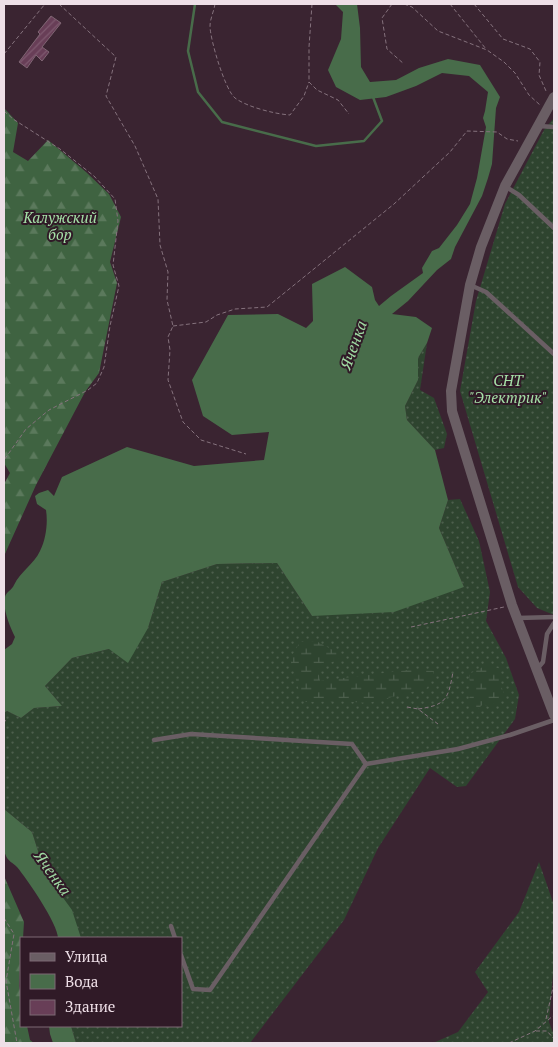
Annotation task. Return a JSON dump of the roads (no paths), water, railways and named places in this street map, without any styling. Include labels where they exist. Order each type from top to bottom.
[{"type":"street","points":[[554,97],[505,186],[481,247],[470,285],[451,391],[452,411],[512,605],[554,716]]},
{"type":"lane","points":[[537,126],[554,127]]},
{"type":"lane","points":[[505,186],[519,195],[554,228]]},
{"type":"lane","points":[[470,285],[486,292],[554,354]]},
{"type":"lane","points":[[517,618],[554,617]]},
{"type":"lane","points":[[536,670],[543,662],[547,634],[554,623]]},
{"type":"lane","points":[[182,958],[193,988],[210,990],[366,764],[458,749],[510,735],[554,720]]},
{"type":"lane","points":[[154,740],[191,734],[352,744],[366,764]]},
{"type":"lane","points":[[171,926],[175,937]]},
{"type":"water","name":"Яченка","points":[[335,4],[357,4],[361,67],[370,82],[396,80],[419,68],[448,59],[480,65],[500,97],[496,108],[492,164],[488,178],[482,196],[455,247],[451,259],[437,270],[408,301],[392,314],[416,317],[432,328],[427,343],[418,358],[418,380],[405,406],[407,420],[435,450],[448,500],[439,528],[464,587],[394,612],[312,616],[277,563],[217,564],[162,582],[148,628],[128,663],[109,649],[72,658],[45,686],[62,706],[34,708],[21,718],[7,711],[4,713],[4,650],[12,644],[15,637],[9,623],[4,601],[17,580],[37,556],[44,541],[46,531],[46,510],[37,504],[35,496],[48,490],[54,496],[62,477],[127,447],[194,466],[264,460],[269,432],[232,435],[203,416],[192,380],[228,315],[278,314],[306,328],[313,321],[312,284],[345,267],[372,287],[375,300],[379,306],[423,273],[422,268],[432,251],[439,248],[470,204],[477,178],[486,127],[483,118],[488,92],[469,76],[442,73],[416,86],[386,97],[360,100],[336,87],[328,70],[341,39],[343,12]]},
{"type":"water","points":[[4,809],[32,832],[45,873],[72,910],[81,937],[58,937],[57,931],[41,902],[22,873],[7,858],[3,840]]},
{"type":"water","points":[[49,1027],[71,1027],[76,1043],[53,1043]]},
{"type":"waterway","points":[[195,4],[188,51],[198,92],[222,122],[316,146],[364,141],[382,121],[373,97]]},
{"type":"park label","name":"Калужский бор","points":[[60,226]]},
{"type":"park label","name":"СНТ \"Электрик\"","points":[[508,388]]}]
